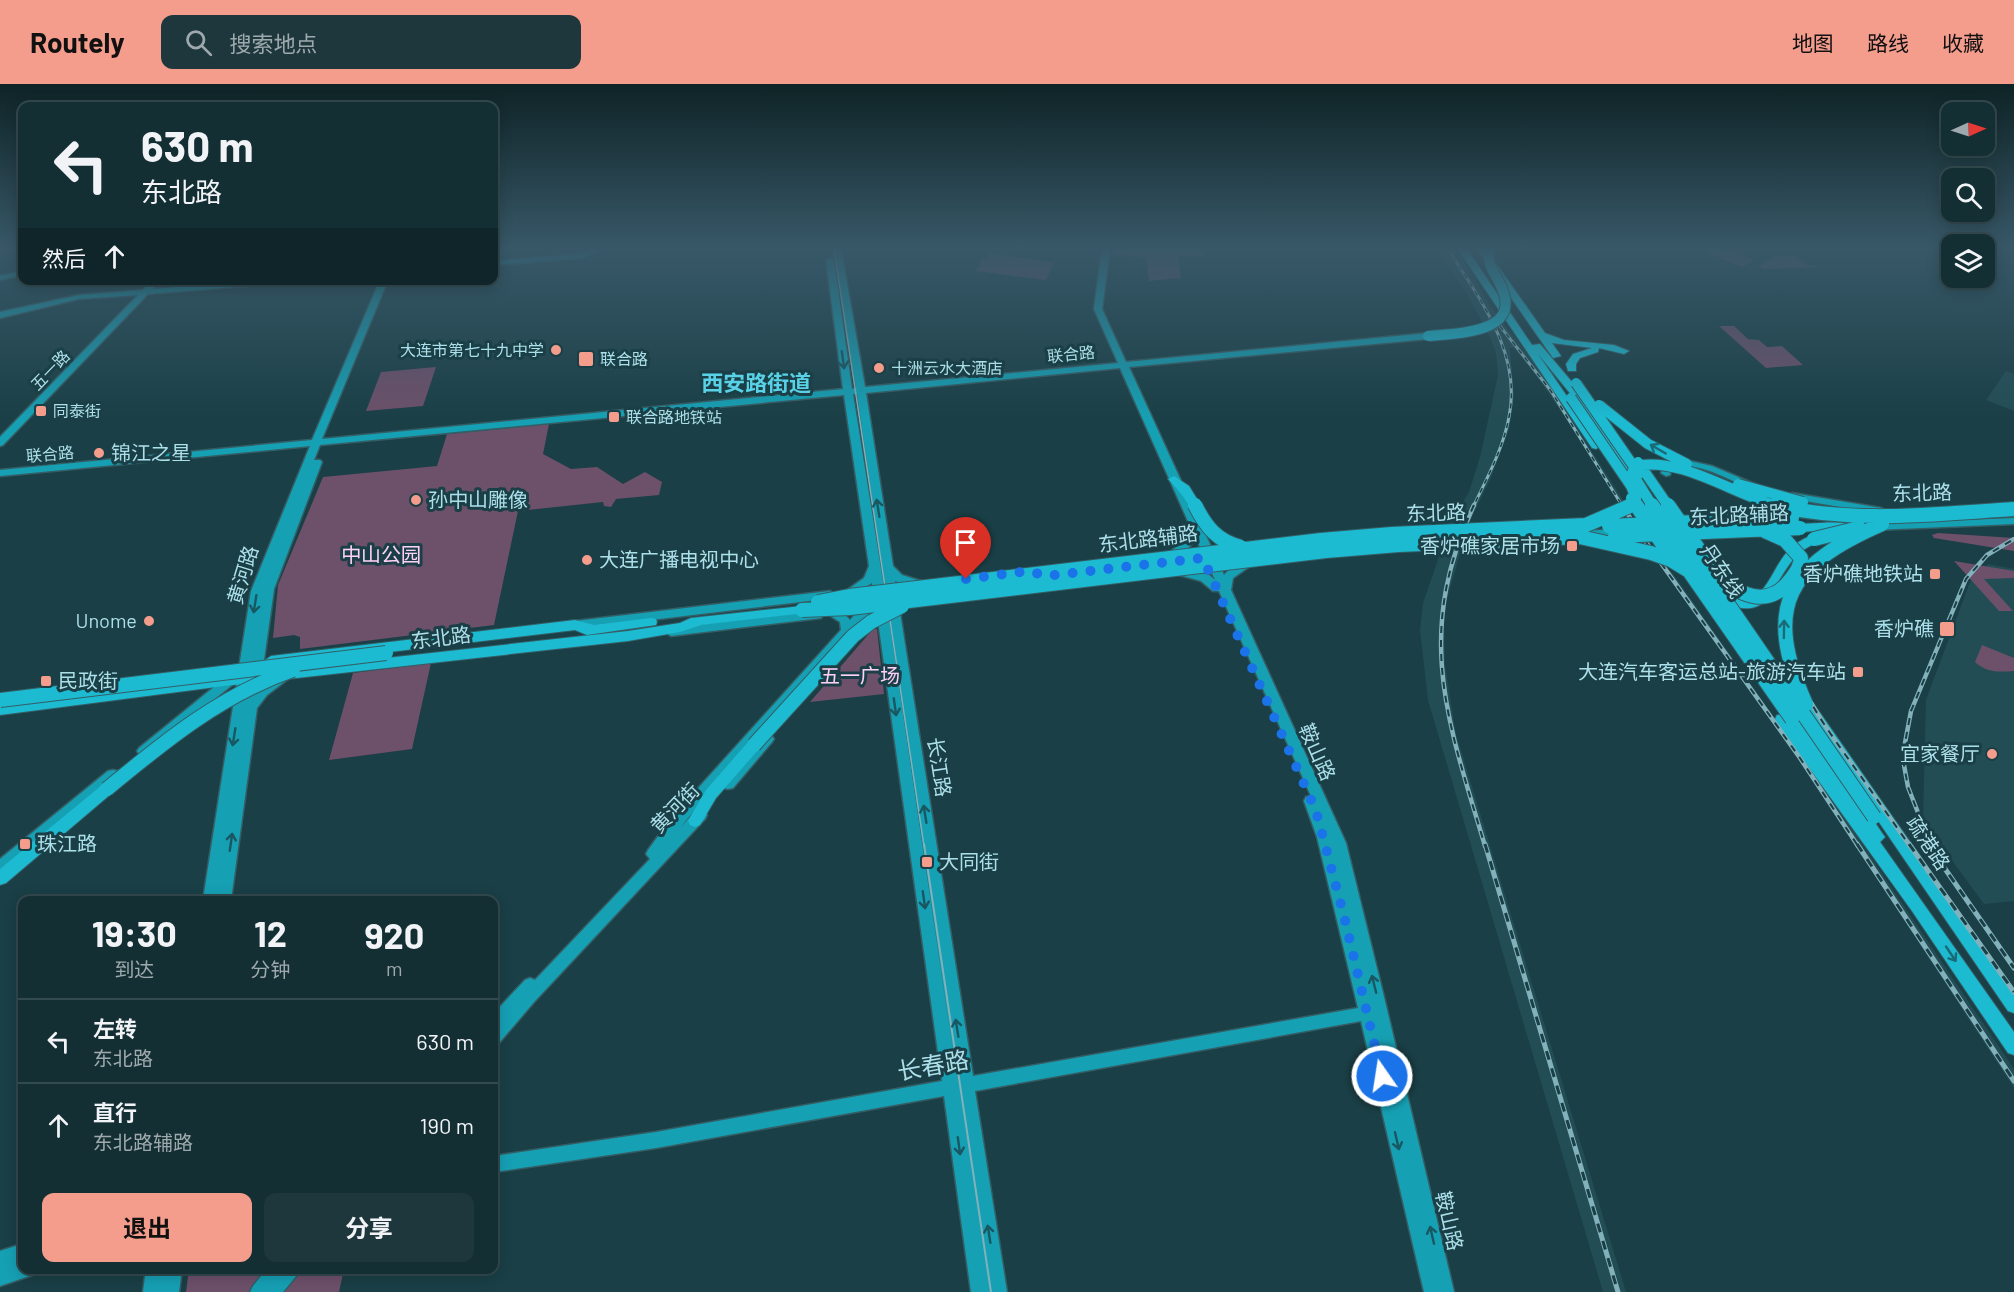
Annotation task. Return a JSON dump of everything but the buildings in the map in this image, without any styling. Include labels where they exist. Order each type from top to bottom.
[{"type":"highway","points":[[1426,334],[1489,320],[1500,305]]},
{"type":"highway","points":[[1502,305],[1596,446],[1787,719]]},
{"type":"highway","name":"丹东线","points":[[1504,305],[1562,374],[1598,426],[1865,817],[1918,906]]},
{"type":"highway","points":[[1426,334],[1480,329],[1500,319],[1508,309],[1508,305]]},
{"type":"highway","points":[[1520,305],[1539,333],[1596,402],[1806,704]]},
{"type":"highway","points":[[1539,333],[1560,343],[1607,346],[1624,351],[1599,350],[1582,354],[1573,360],[1575,375]]},
{"type":"highway","points":[[1539,333],[1575,375],[1880,816]]},
{"type":"highway","points":[[1528,345],[1571,398],[1625,476],[1636,498],[1628,510],[1579,530]]},
{"type":"highway","points":[[1596,402],[1648,444],[1718,477],[1795,501],[1882,518]]},
{"type":"highway","points":[[1635,480],[1632,473],[1635,466],[1656,463],[1744,496],[1783,507],[1882,518]]},
{"type":"highway","points":[[1654,485],[1653,475],[1660,469],[1681,468],[1697,472],[1754,497],[1764,513],[1751,522]]},
{"type":"highway","points":[[1174,479],[1185,488],[1207,529],[1221,541],[1251,553]]},
{"type":"highway","name":"东北路","points":[[1882,518],[2014,508]]},
{"type":"highway","points":[[1708,588],[1731,602],[1756,602],[1765,597],[1791,554],[1802,545],[1882,518]]},
{"type":"highway","points":[[1806,704],[1789,664],[1785,644],[1784,627],[1790,597],[1815,561],[1882,518]]},
{"type":"highway","name":"东北路","points":[[0,705],[385,655],[697,622],[802,607],[861,595],[1251,553],[1392,534],[1579,530],[1882,518],[2014,518]]},
{"type":"highway","points":[[1717,576],[1728,586],[1750,594],[1773,595],[1782,591],[1801,566],[1801,558],[1785,540],[1751,522]]},
{"type":"highway","points":[[1579,530],[1671,560],[1689,571],[1853,818],[1918,906],[2014,1047]]},
{"type":"highway","name":"东北路","points":[[0,700],[593,629],[802,607],[850,608],[1349,548],[1579,530]]},
{"type":"highway","points":[[695,821],[711,794],[861,629],[892,610],[924,599]]},
{"type":"highway","points":[[628,636],[643,631],[688,626],[697,622]]},
{"type":"highway","points":[[574,624],[593,629]]},
{"type":"highway","name":"东北路","points":[[0,710],[213,688],[247,671],[340,651],[574,624]]},
{"type":"highway","name":"东北路","points":[[0,695],[219,668],[295,674],[628,636]]},
{"type":"highway","points":[[360,667],[365,648]]},
{"type":"highway","points":[[334,670],[340,651]]},
{"type":"highway","points":[[0,878],[190,721],[221,700],[262,680],[312,666]]},
{"type":"highway","points":[[213,688],[219,668]]},
{"type":"highway","name":"疏港路","points":[[1806,704],[2014,1019]]},
{"type":"highway","name":"疏港路","points":[[1880,816],[2014,1005]]},
{"type":"main road","points":[[0,315],[42,305]]},
{"type":"main road","name":"五一路","points":[[0,436],[127,305]]},
{"type":"main road","name":"五一路","points":[[0,443],[133,305]]},
{"type":"main road","name":"黄河路","points":[[211,896],[238,715],[268,590],[321,441],[374,305]]},
{"type":"main road","name":"黄河路","points":[[321,441],[380,305]]},
{"type":"main road","name":"长江路","points":[[837,305],[874,564],[884,602],[959,1087],[998,1292]]},
{"type":"main road","name":"长江路","points":[[846,305],[887,566],[884,602]]},
{"type":"main road","name":"鞍山路","points":[[1093,305],[1093,309],[1174,479],[1205,558],[1339,843],[1433,1292]]},
{"type":"main road","name":"鞍山路","points":[[1098,305],[1119,362],[1193,528]]},
{"type":"main road","name":"联合路","points":[[0,471],[1426,334]]},
{"type":"main road","points":[[1666,473],[1666,469],[1673,465],[1690,463],[1768,490],[1882,518]]},
{"type":"main road","name":"东北路","points":[[1468,537],[1611,528],[1882,518]]},
{"type":"main road","name":"东北路","points":[[1751,522],[1882,518],[1958,521]]},
{"type":"main road","name":"东北路辅路","points":[[1468,537],[1638,538],[2014,518]]},
{"type":"main road","points":[[1540,529],[1579,530],[1751,522]]},
{"type":"main road","points":[[1193,528],[1217,541],[1251,553],[1229,574],[1221,591],[1205,578],[1172,563],[1188,543],[1193,528]]},
{"type":"main road","points":[[1611,528],[1638,538]]},
{"type":"main road","points":[[1468,537],[1540,529],[1579,530]]},
{"type":"main road","name":"东北路","points":[[1251,553],[1348,541],[1424,542],[1449,538],[1404,540],[1251,553]]},
{"type":"main road","points":[[1404,540],[1424,542]]},
{"type":"main road","points":[[1404,540],[1424,542]]},
{"type":"main road","name":"东北路辅路","points":[[884,602],[1055,577],[1251,553]]},
{"type":"main road","name":"东北路辅路","points":[[1172,563],[1251,553]]},
{"type":"main road","name":"东北路","points":[[628,636],[832,613],[907,597],[1172,563]]},
{"type":"main road","points":[[849,593],[868,580],[874,564]]},
{"type":"main road","points":[[887,566],[898,578],[920,585]]},
{"type":"main road","points":[[1029,571],[1055,577]]},
{"type":"main road","name":"东北路辅路","points":[[884,602],[920,585],[1029,571],[1055,577]]},
{"type":"main road","points":[[967,586],[980,577]]},
{"type":"main road","name":"东北路","points":[[574,624],[849,593],[884,602],[967,586],[1055,577]]},
{"type":"main road","points":[[831,595],[832,613],[843,618],[847,632],[860,627],[863,631],[860,637]]},
{"type":"main road","name":"黄河街","points":[[498,1019],[656,851],[678,820],[847,632],[884,602]]},
{"type":"main road","name":"黄河街","points":[[498,1033],[529,997],[695,821],[860,637],[884,602]]},
{"type":"main road","name":"黄河路","points":[[225,896],[251,708],[247,671]]},
{"type":"main road","points":[[251,708],[270,686],[295,674]]},
{"type":"main road","points":[[0,883],[202,711],[213,688]]},
{"type":"main road","points":[[0,867],[202,711],[228,708],[236,711],[238,715]]},
{"type":"main road","name":"鞍山路","points":[[1374,1012],[1445,1292]]},
{"type":"main road","name":"长春路","points":[[498,1163],[656,1140],[1374,1012]]},
{"type":"main road","name":"长江路","points":[[959,1087],[980,1292]]},
{"type":"main road","points":[[0,1260],[18,1254]]},
{"type":"main road","points":[[0,1277],[18,1272]]},
{"type":"main road","points":[[152,1292],[154,1274]]},
{"type":"main road","points":[[170,1292],[172,1274]]},
{"type":"main road","points":[[259,1292],[275,1274]]},
{"type":"main road","points":[[272,1292],[287,1274]]},
{"type":"shaded area","points":[[1473,305],[1490,305],[1547,381],[1625,503],[1619,504],[1589,453],[1541,382],[1514,348],[1510,348],[1514,396],[1509,430],[1490,480],[1469,523],[1456,527],[1466,507],[1461,505],[1469,492],[1480,457],[1498,375],[1496,353]]},
{"type":"shaded area","points":[[2006,371],[2014,374],[2014,411],[1986,400]]},
{"type":"shaded area","points":[[1462,547],[1447,599],[1444,620],[1445,665],[1456,734],[1626,1292],[1603,1292],[1428,700],[1420,630],[1423,603],[1442,548]]},
{"type":"shaded area","points":[[1988,564],[2014,569],[2014,901],[1984,904],[1923,821],[1926,700],[1970,582]]},
{"type":"shaded area","points":[[1664,571],[1671,571],[1823,786],[2014,1069],[2014,1088],[1797,757]]},
{"type":"green space","points":[[1719,326],[1734,326],[1748,339],[1759,340],[1767,347],[1782,346],[1803,365],[1766,368]]},
{"type":"green space","points":[[436,367],[423,406],[366,411],[381,372]]},
{"type":"green space","name":"中山公园","points":[[549,424],[543,454],[571,469],[597,467],[623,484],[645,472],[662,482],[659,495],[616,499],[611,507],[604,506],[603,502],[518,511],[494,625],[300,649],[300,637],[294,635],[273,638],[278,585],[323,477],[437,466],[447,434]]},
{"type":"green space","points":[[1938,533],[2014,538],[2014,551],[1934,538],[1932,535]]},
{"type":"green space","points":[[1954,561],[2014,571],[2014,578],[1984,579],[2013,611],[1999,611]]},
{"type":"green space","name":"五一广场","points":[[873,629],[877,629],[884,694],[810,702]]},
{"type":"green space","points":[[1982,645],[2014,658],[2014,671],[1989,670],[1975,662]]},
{"type":"green space","points":[[431,663],[412,749],[329,760],[353,673]]},
{"type":"green space","points":[[188,1274],[265,1274],[250,1292],[186,1292]]},
{"type":"green space","points":[[294,1274],[343,1274],[339,1292],[279,1292]]},
{"type":"tram line","points":[[842,305],[924,846]]},
{"type":"tram line","points":[[924,844],[991,1292]]},
{"type":"railway","points":[[1473,507],[1503,440],[1509,417],[1511,393],[1504,349],[1483,305]]},
{"type":"railway","points":[[1500,326],[1551,391],[1623,507]]},
{"type":"railway","points":[[1474,505],[1456,551],[1445,595],[1441,636],[1443,676],[1449,716],[1485,846]]},
{"type":"railway","points":[[1622,505],[1800,758],[1858,846]]},
{"type":"railway","points":[[1872,534],[1828,554],[1809,567],[1801,576],[1794,586],[1786,609],[1785,633],[1791,658],[1814,708],[1910,846]]},
{"type":"railway","points":[[1931,846],[1908,787],[1904,765],[1905,743],[1911,711],[1966,579],[1987,555],[2014,539]]},
{"type":"railway","points":[[1485,844],[1618,1292]]},
{"type":"railway","points":[[1857,844],[2014,1081]]},
{"type":"railway","points":[[1909,844],[2014,992]]},
{"type":"railway","points":[[1931,844],[1934,853],[2014,968]]},
{"type":"place","name":"大连市第七十九中学","points":[[556,350]]},
{"type":"place","name":"联合路","points":[[586,359]]},
{"type":"place","name":"十洲云水大酒店","points":[[879,368]]},
{"type":"place","name":"同泰街","points":[[41,411]]},
{"type":"place","name":"联合路地铁站","points":[[614,417]]},
{"type":"place","name":"锦江之星","points":[[99,453]]},
{"type":"place","name":"孙中山雕像","points":[[416,500]]},
{"type":"place","name":"香炉礁家居市场","points":[[1572,546]]},
{"type":"place","name":"大连广播电视中心","points":[[587,560]]},
{"type":"place","name":"香炉礁地铁站","points":[[1935,574]]},
{"type":"place","name":"Unome","points":[[149,621]]},
{"type":"place","name":"香炉礁","points":[[1947,629]]},
{"type":"place","name":"大连汽车客运总站-旅游汽车站","points":[[1858,672]]},
{"type":"place","name":"民政街","points":[[46,681]]},
{"type":"place","name":"宜家餐厅","points":[[1992,754]]},
{"type":"place","name":"珠江路","points":[[25,844]]},
{"type":"place","name":"大同街","points":[[927,862]]},
{"type":"district","name":"西安路街道","points":[[756,383]]},
{"type":"route","points":[[966,579],[1029,571],[1046,576],[1203,558],[1316,811],[1382,1076]]}]
